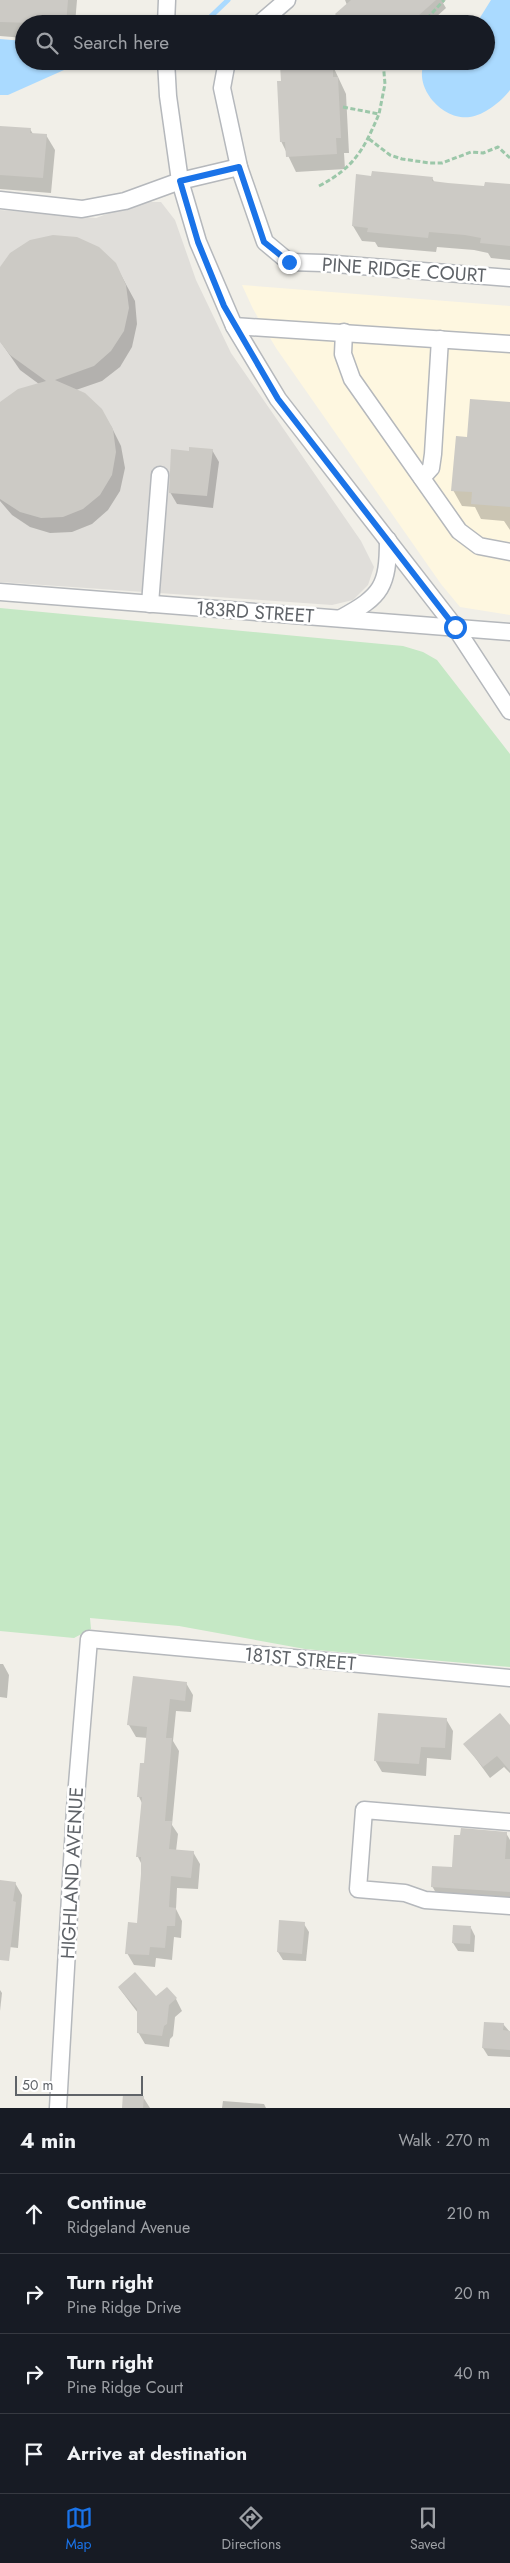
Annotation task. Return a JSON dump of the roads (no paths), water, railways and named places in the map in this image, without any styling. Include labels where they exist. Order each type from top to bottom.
[{"type":"street","points":[[166,15],[167,0]]},
{"type":"street","points":[[270,15],[287,0]]},
{"type":"street","points":[[167,70],[168,96],[180,181],[198,242],[234,326],[278,399],[455,627],[510,711]]},
{"type":"street","name":"PINE RIDGE COURT","points":[[225,70],[222,88],[239,167],[264,242],[289,262],[324,263],[510,278]]},
{"type":"street","points":[[0,200],[82,209],[125,201],[180,181],[239,167]]},
{"type":"street","points":[[234,326],[510,344]]},
{"type":"street","points":[[344,332],[343,354],[352,379],[459,531],[470,540],[491,550],[510,552]]},
{"type":"street","points":[[422,478],[431,468],[433,454],[440,339]]},
{"type":"street","points":[[150,604],[160,475]]},
{"type":"street","points":[[341,618],[363,606],[383,586],[388,569],[388,540]]},
{"type":"street","name":"183RD STREET","points":[[0,592],[510,632]]},
{"type":"street","name":"181ST STREET","points":[[89,1639],[510,1678]]},
{"type":"street","name":"HIGHLAND AVENUE","points":[[58,2108],[75,1809],[89,1639]]},
{"type":"street","points":[[510,1822],[364,1810],[358,1889],[405,1893],[424,1900],[510,1906]]},
{"type":"water","points":[[491,0],[510,0],[510,90],[502,99],[486,111],[475,116],[460,117],[440,108],[432,100],[426,91],[422,71],[495,70],[495,15],[482,15]]},
{"type":"water","points":[[0,39],[15,40],[15,70],[64,70],[8,95],[0,95]]},
{"type":"waterway","points":[[212,15],[228,0]]}]
